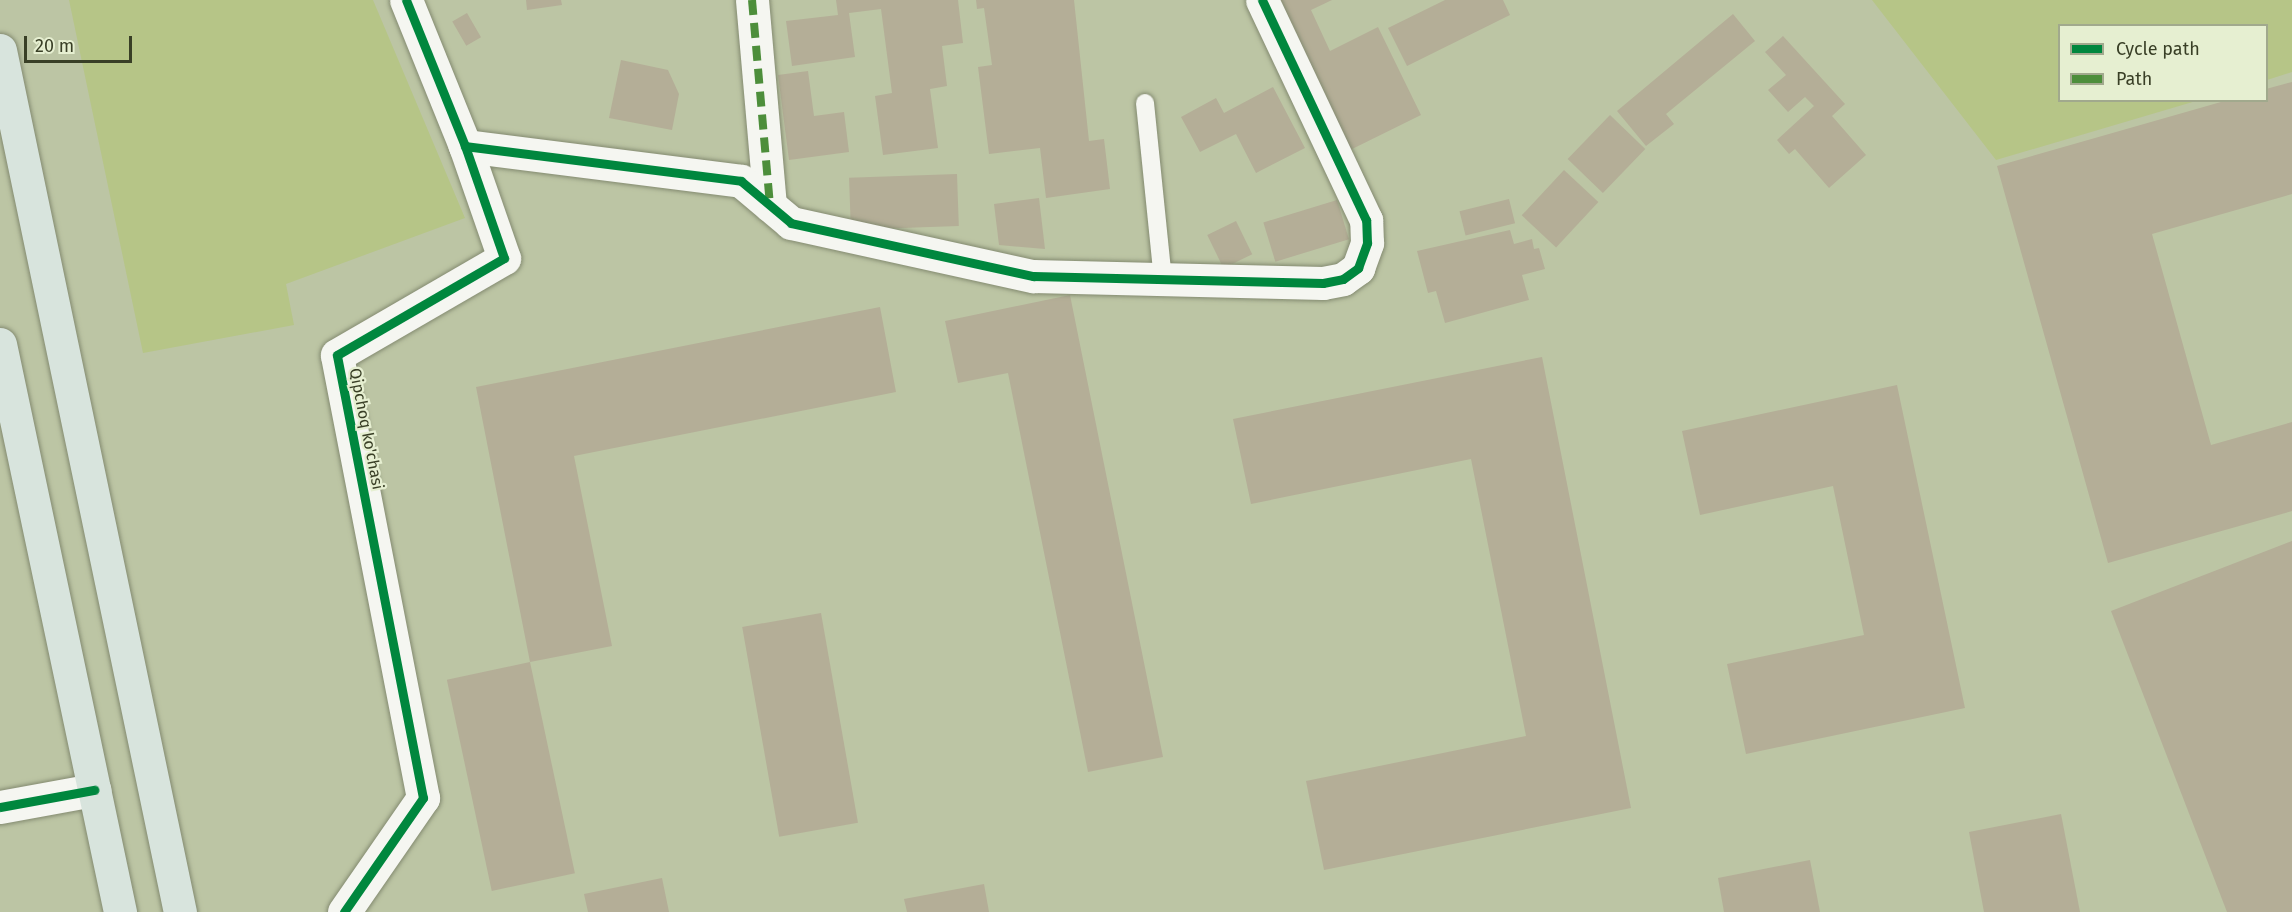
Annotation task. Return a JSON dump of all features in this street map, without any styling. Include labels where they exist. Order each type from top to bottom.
[{"type":"main road","points":[[0,50],[180,912]]},
{"type":"main road","points":[[0,344],[120,912]]},
{"type":"street","name":"Qipchoq ko'chasi","points":[[344,912],[423,798],[337,355],[504,258],[465,146],[406,0]]},
{"type":"street","points":[[752,0],[770,206]]},
{"type":"street","points":[[465,146],[741,181],[791,223],[1033,276],[1323,284],[1343,279],[1358,268],[1366,243],[1366,220],[1262,0]]},
{"type":"street","points":[[0,807],[94,789]]},
{"type":"lane","points":[[1144,103],[1163,279]]},
{"type":"green space","points":[[69,0],[373,0],[465,218],[286,284],[294,325],[143,353]]},
{"type":"green space","points":[[1872,0],[2292,0],[2292,72],[2268,80],[2268,24],[2058,24],[2058,102],[2193,102],[1996,160]]},
{"type":"building","points":[[526,0],[561,0],[562,5],[527,10]]},
{"type":"building","points":[[836,0],[958,0],[963,43],[942,46],[947,86],[930,89],[938,148],[883,155],[875,96],[892,93],[881,9],[849,13],[855,57],[792,66],[786,21],[838,15]]},
{"type":"building","points":[[976,0],[1074,0],[1089,141],[1104,139],[1110,189],[1046,198],[1040,148],[989,154],[978,67],[992,65],[984,8],[977,9]]},
{"type":"building","points":[[1268,0],[1332,0],[1311,10],[1330,51],[1378,27],[1421,115],[1344,153]]},
{"type":"building","points":[[1445,0],[1503,0],[1510,15],[1407,66],[1388,28]]},
{"type":"building","points":[[467,13],[481,37],[466,46],[452,22]]},
{"type":"building","points":[[1733,14],[1755,41],[1666,114],[1674,124],[1646,146],[1617,111]]},
{"type":"building","points":[[1783,36],[1845,104],[1832,116],[1866,155],[1829,188],[1795,149],[1789,154],[1777,140],[1814,106],[1805,97],[1788,112],[1768,90],[1786,75],[1765,52]]},
{"type":"building","points":[[621,60],[668,70],[679,94],[672,130],[609,118]]},
{"type":"building","points":[[808,71],[814,116],[844,112],[849,152],[789,160],[778,75]]},
{"type":"building","points":[[2292,82],[2292,194],[2152,234],[2211,445],[2292,422],[2292,511],[2108,563],[1997,166],[2221,102],[2268,102],[2268,88]]},
{"type":"building","points":[[1273,87],[1305,148],[1256,173],[1236,134],[1200,152],[1181,117],[1216,98],[1224,113]]},
{"type":"building","points":[[1610,115],[1645,149],[1603,193],[1568,159]]},
{"type":"building","points":[[1564,170],[1598,202],[1556,247],[1522,215]]},
{"type":"building","points":[[957,174],[959,226],[851,230],[849,178]]},
{"type":"building","points":[[1039,198],[1045,249],[999,245],[994,204]]},
{"type":"building","points":[[1509,199],[1515,223],[1466,236],[1460,211]]},
{"type":"building","points":[[1337,200],[1349,239],[1275,262],[1263,223]]},
{"type":"building","points":[[1236,221],[1252,254],[1223,268],[1207,235]]},
{"type":"building","points":[[1510,230],[1514,244],[1532,239],[1534,249],[1539,248],[1545,269],[1522,275],[1529,300],[1445,323],[1436,291],[1428,293],[1417,251]]},
{"type":"building","points":[[1070,295],[1163,757],[1088,772],[1008,373],[958,383],[945,321]]},
{"type":"building","points":[[880,307],[896,392],[574,456],[612,646],[530,662],[476,387]]},
{"type":"building","points":[[1542,357],[1631,808],[1324,870],[1306,781],[1526,736],[1471,459],[1251,504],[1233,419]]},
{"type":"building","points":[[1897,385],[1965,708],[1746,754],[1727,664],[1864,635],[1833,486],[1700,515],[1682,431]]},
{"type":"building","points":[[2292,541],[2292,912],[2227,912],[2111,611]]},
{"type":"building","points":[[821,613],[858,823],[779,837],[742,627]]},
{"type":"building","points":[[530,662],[575,873],[492,891],[447,680]]},
{"type":"building","points":[[2061,814],[2080,912],[1984,912],[1969,832]]},
{"type":"building","points":[[1810,860],[1820,912],[1724,912],[1718,878]]},
{"type":"building","points":[[662,878],[669,912],[588,912],[584,894]]},
{"type":"building","points":[[984,884],[989,912],[907,912],[904,899]]},
{"type":"marked path","points":[[752,0],[770,205]]},
{"type":"cycle path","points":[[344,912],[423,798],[337,355],[504,258],[465,146],[406,0]]},
{"type":"cycle path","points":[[465,146],[741,181],[791,223],[1033,276],[1323,283],[1343,279],[1358,268],[1367,243],[1366,220],[1262,0]]},
{"type":"cycle path","points":[[0,807],[94,790]]}]
